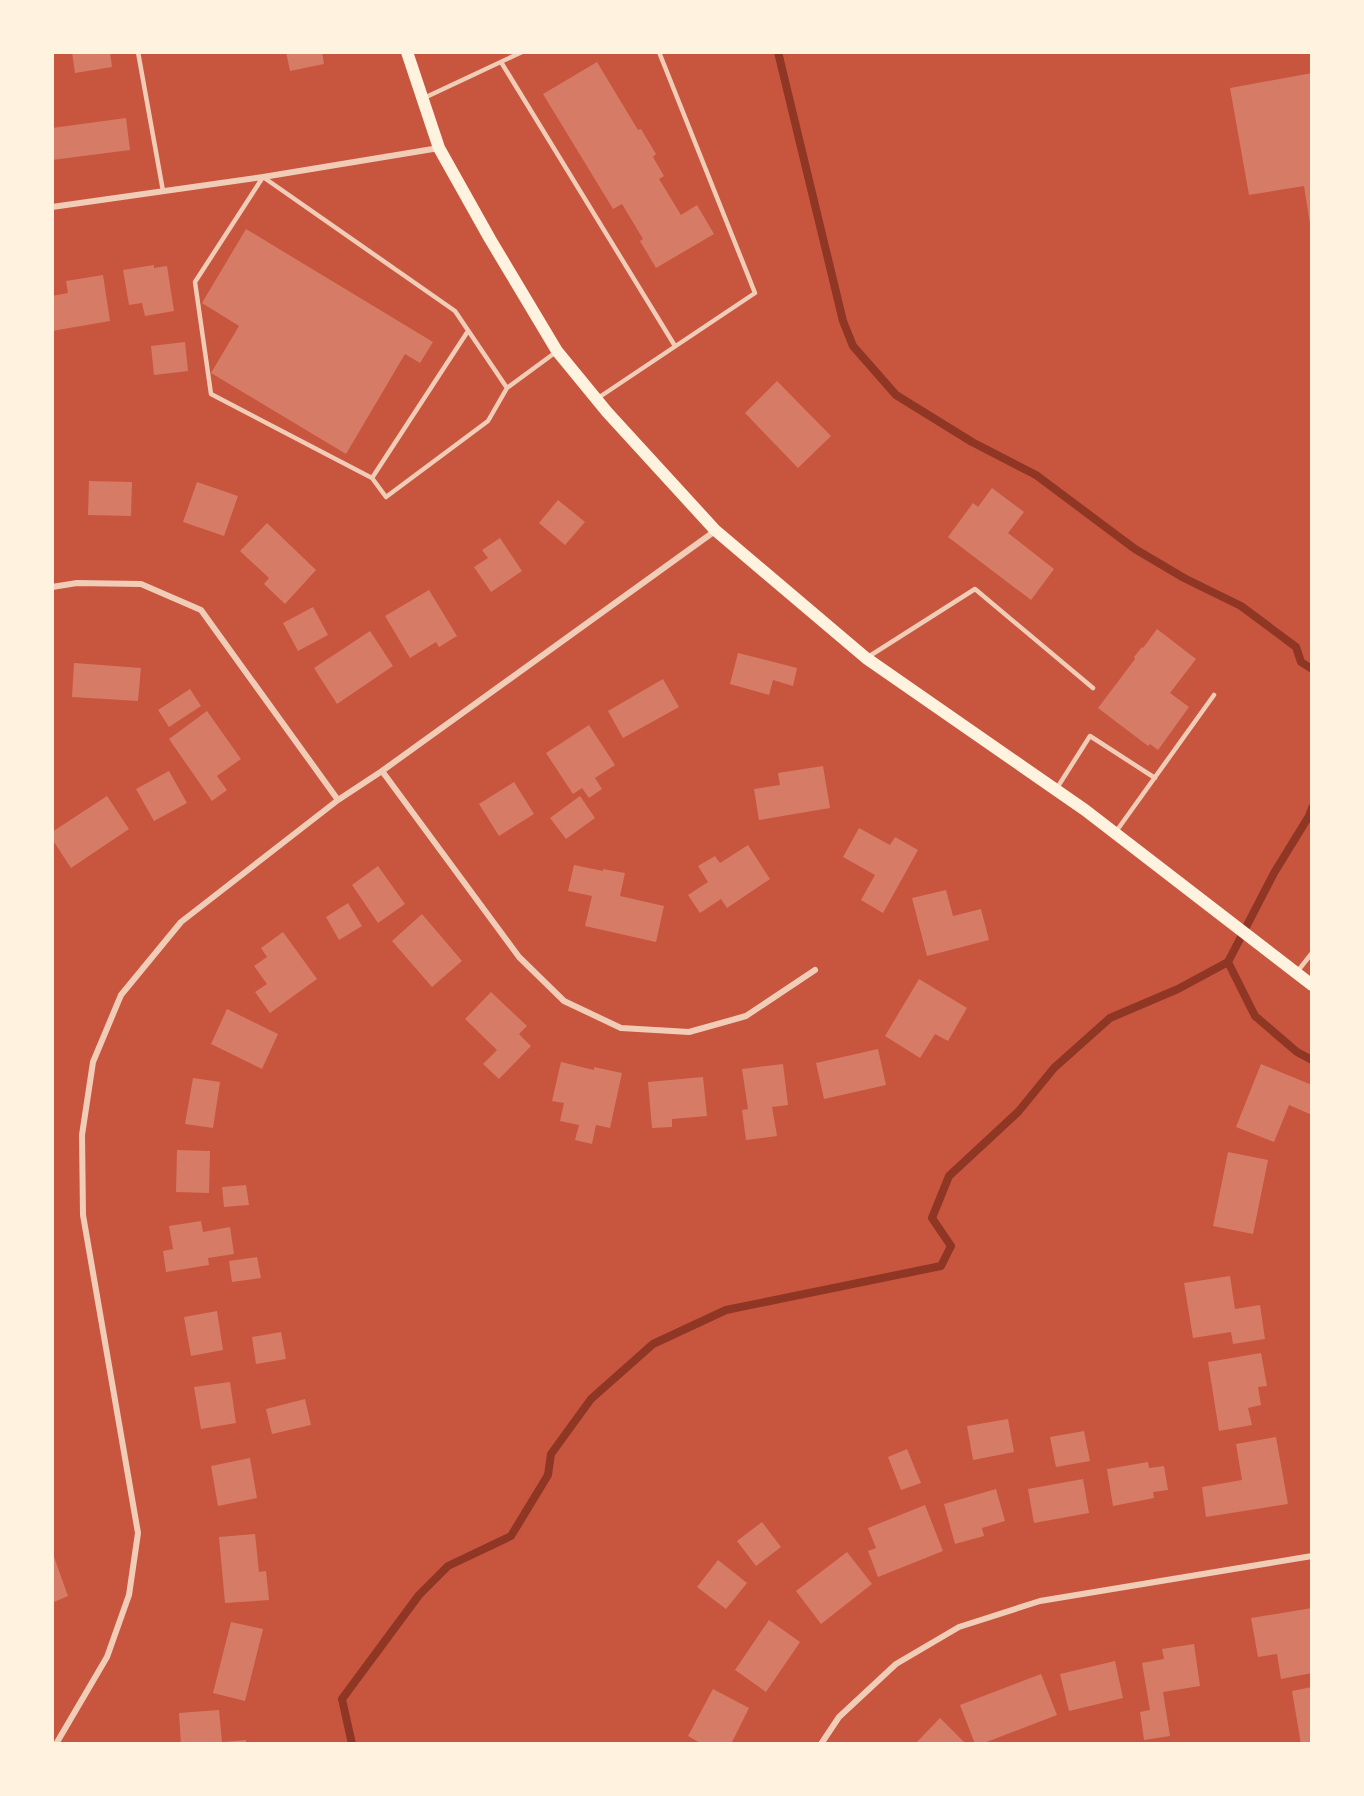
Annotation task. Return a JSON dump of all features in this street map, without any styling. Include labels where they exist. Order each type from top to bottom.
[{"type":"main road","points":[[407,52],[440,148],[490,239],[557,351],[596,399],[715,530],[866,658],[1115,833],[1311,985]]},
{"type":"street","points":[[52,207],[263,177],[440,148]]},
{"type":"street","points":[[56,1743],[107,1657],[129,1595],[138,1533],[83,1215],[82,1135],[93,1062],[122,995],[181,922],[338,800],[382,771],[715,530]]},
{"type":"street","points":[[52,587],[76,583],[141,584],[201,610],[338,800]]},
{"type":"street","points":[[382,771],[519,957],[564,1001],[621,1028],[689,1032],[746,1016],[815,970]]},
{"type":"street","points":[[821,1743],[840,1717],[896,1664],[959,1627],[1040,1601],[1311,1556]]},
{"type":"lane","points":[[138,52],[163,191]]},
{"type":"lane","points":[[423,99],[522,52]]},
{"type":"lane","points":[[596,399],[755,293],[659,52]]},
{"type":"lane","points":[[501,62],[675,346]]},
{"type":"lane","points":[[507,387],[455,311],[263,177],[195,282],[211,394],[372,478],[386,496],[488,420],[507,387],[557,351]]},
{"type":"lane","points":[[372,478],[468,331]]},
{"type":"lane","points":[[866,658],[975,589],[1093,688]]},
{"type":"lane","points":[[1115,833],[1214,695]]},
{"type":"lane","points":[[1056,790],[1090,736],[1155,778]]},
{"type":"lane","points":[[1296,973],[1311,953]]},
{"type":"building","points":[[72,52],[110,52],[112,67],[75,73]]},
{"type":"building","points":[[286,52],[322,52],[324,64],[290,71]]},
{"type":"building","points":[[597,62],[638,130],[641,129],[656,154],[653,157],[664,176],[659,179],[681,215],[697,205],[714,234],[656,268],[640,241],[643,239],[622,204],[613,209],[543,94]]},
{"type":"building","points":[[1312,73],[1312,224],[1310,224],[1304,186],[1249,195],[1230,88]]},
{"type":"building","points":[[126,118],[130,150],[52,160],[52,128]]},
{"type":"building","points":[[246,229],[433,342],[420,363],[405,354],[346,454],[211,373],[239,326],[202,303]]},
{"type":"building","points":[[154,265],[154,268],[167,266],[174,311],[145,316],[142,303],[129,305],[123,270]]},
{"type":"building","points":[[103,275],[110,321],[52,331],[52,296],[68,293],[66,281]]},
{"type":"building","points":[[185,342],[188,371],[154,375],[151,346]]},
{"type":"building","points":[[777,381],[831,436],[798,468],[745,413]]},
{"type":"building","points":[[89,481],[132,482],[131,516],[88,515]]},
{"type":"building","points":[[197,482],[238,496],[224,536],[183,522]]},
{"type":"building","points":[[992,488],[1024,512],[1008,533],[1054,569],[1031,600],[948,537],[973,503],[978,507]]},
{"type":"building","points":[[558,500],[585,522],[565,545],[539,523]]},
{"type":"building","points":[[267,523],[316,570],[285,604],[264,584],[269,578],[240,551]]},
{"type":"building","points":[[500,538],[522,571],[491,592],[474,567],[488,558],[482,550]]},
{"type":"building","points":[[429,590],[457,636],[439,647],[436,642],[410,658],[385,616]]},
{"type":"building","points":[[313,607],[328,635],[298,651],[283,623]]},
{"type":"building","points":[[1157,629],[1196,659],[1170,693],[1189,707],[1158,750],[1150,744],[1148,746],[1098,708]]},
{"type":"building","points":[[370,631],[393,666],[337,704],[314,668]]},
{"type":"building","points":[[738,653],[797,668],[793,686],[773,680],[769,695],[730,684]]},
{"type":"building","points":[[74,663],[141,668],[138,701],[72,697]]},
{"type":"building","points":[[663,679],[679,707],[623,738],[608,711]]},
{"type":"building","points":[[190,689],[201,706],[169,727],[158,710]]},
{"type":"building","points":[[207,711],[241,759],[217,776],[227,790],[212,801],[169,739]]},
{"type":"building","points":[[589,725],[615,765],[595,778],[602,789],[589,798],[582,788],[573,794],[546,753]]},
{"type":"building","points":[[823,766],[830,808],[759,820],[754,789],[780,785],[778,773]]},
{"type":"building","points":[[169,771],[187,803],[154,821],[136,789]]},
{"type":"building","points":[[514,782],[534,814],[499,836],[479,804]]},
{"type":"building","points":[[107,796],[129,829],[71,868],[52,839],[52,832]]},
{"type":"building","points":[[580,796],[595,818],[566,839],[550,818]]},
{"type":"building","points":[[859,828],[890,845],[895,837],[918,850],[883,913],[861,900],[875,875],[843,857]]},
{"type":"building","points":[[748,845],[770,879],[727,908],[721,899],[700,913],[688,895],[708,882],[698,866],[715,856],[720,863]]},
{"type":"building","points":[[574,865],[625,873],[620,896],[664,906],[656,942],[585,926],[592,896],[568,891]]},
{"type":"building","points":[[378,866],[405,904],[378,923],[352,885]]},
{"type":"building","points":[[946,890],[953,916],[981,909],[989,940],[927,956],[912,898]]},
{"type":"building","points":[[348,903],[362,926],[339,940],[326,917]]},
{"type":"building","points":[[422,914],[462,961],[432,987],[392,941]]},
{"type":"building","points":[[283,932],[317,979],[270,1013],[255,992],[267,984],[254,966],[267,957],[261,948]]},
{"type":"building","points":[[919,979],[967,1008],[948,1041],[935,1034],[920,1058],[885,1036]]},
{"type":"building","points":[[491,992],[527,1026],[519,1034],[531,1046],[499,1079],[483,1064],[497,1050],[465,1019]]},
{"type":"building","points":[[227,1009],[278,1034],[262,1069],[211,1044]]},
{"type":"building","points":[[878,1049],[886,1085],[824,1099],[816,1063]]},
{"type":"building","points":[[561,1062],[594,1070],[594,1067],[622,1073],[610,1128],[596,1125],[592,1144],[575,1140],[579,1125],[560,1121],[564,1103],[552,1101]]},
{"type":"building","points":[[783,1064],[788,1105],[772,1107],[777,1136],[746,1140],[742,1110],[748,1109],[742,1069]]},
{"type":"building","points":[[1261,1064],[1312,1085],[1312,1115],[1289,1105],[1274,1142],[1236,1127]]},
{"type":"building","points":[[703,1077],[707,1116],[672,1119],[672,1127],[652,1128],[648,1082]]},
{"type":"building","points":[[193,1078],[220,1082],[213,1128],[185,1124]]},
{"type":"building","points":[[177,1150],[210,1151],[209,1193],[176,1192]]},
{"type":"building","points":[[1228,1152],[1268,1160],[1253,1234],[1213,1226]]},
{"type":"building","points":[[246,1185],[249,1205],[224,1207],[222,1187]]},
{"type":"building","points":[[201,1221],[203,1232],[230,1227],[234,1254],[208,1258],[209,1265],[166,1272],[163,1251],[173,1249],[169,1226]]},
{"type":"building","points":[[257,1257],[261,1278],[232,1282],[229,1261]]},
{"type":"building","points":[[1230,1276],[1235,1309],[1260,1305],[1265,1339],[1233,1344],[1231,1332],[1193,1338],[1184,1283]]},
{"type":"building","points":[[217,1311],[223,1350],[191,1356],[184,1317]]},
{"type":"building","points":[[281,1332],[286,1359],[256,1364],[252,1337]]},
{"type":"building","points":[[1261,1353],[1267,1386],[1258,1387],[1261,1405],[1248,1408],[1252,1425],[1219,1431],[1208,1362]]},
{"type":"building","points":[[230,1382],[236,1423],[201,1429],[194,1387]]},
{"type":"building","points":[[305,1399],[311,1425],[272,1434],[266,1409]]},
{"type":"building","points":[[1008,1419],[1014,1452],[973,1460],[967,1426]]},
{"type":"building","points":[[1084,1431],[1090,1461],[1056,1467],[1050,1437]]},
{"type":"building","points":[[1276,1437],[1288,1504],[1206,1517],[1202,1487],[1242,1480],[1236,1444]]},
{"type":"building","points":[[907,1449],[921,1483],[901,1490],[888,1457]]},
{"type":"building","points":[[250,1458],[257,1498],[218,1506],[211,1466]]},
{"type":"building","points":[[1148,1462],[1149,1468],[1164,1466],[1168,1490],[1153,1492],[1154,1498],[1113,1506],[1107,1469]]},
{"type":"building","points":[[1083,1479],[1089,1513],[1034,1523],[1028,1489]]},
{"type":"building","points":[[996,1489],[1005,1521],[982,1528],[984,1536],[955,1544],[944,1504]]},
{"type":"building","points":[[925,1505],[943,1551],[878,1577],[868,1551],[876,1548],[868,1528]]},
{"type":"building","points":[[762,1522],[781,1547],[756,1566],[737,1541]]},
{"type":"building","points":[[255,1534],[259,1572],[266,1571],[269,1600],[225,1603],[219,1537]]},
{"type":"building","points":[[847,1552],[872,1584],[821,1624],[796,1591]]},
{"type":"building","points":[[53,1554],[68,1596],[54,1602],[52,1599]]},
{"type":"building","points":[[718,1560],[747,1583],[726,1609],[697,1587]]},
{"type":"building","points":[[1312,1608],[1312,1673],[1281,1679],[1277,1654],[1258,1657],[1251,1618]]},
{"type":"building","points":[[769,1620],[800,1642],[766,1692],[735,1670]]},
{"type":"building","points":[[231,1622],[263,1629],[245,1701],[213,1693]]},
{"type":"building","points":[[1194,1644],[1200,1686],[1163,1692],[1170,1736],[1144,1740],[1140,1712],[1150,1710],[1142,1663],[1164,1659],[1162,1649]]},
{"type":"building","points":[[1115,1661],[1123,1698],[1069,1711],[1060,1674]]},
{"type":"building","points":[[1041,1674],[1057,1715],[981,1744],[975,1744],[960,1705]]},
{"type":"building","points":[[1312,1687],[1312,1744],[1301,1744],[1292,1691]]},
{"type":"building","points":[[713,1689],[749,1708],[731,1744],[702,1744],[688,1736]]},
{"type":"building","points":[[219,1710],[222,1742],[246,1740],[246,1744],[181,1744],[179,1713]]},
{"type":"building","points":[[940,1718],[966,1744],[915,1744]]},
{"type":"waterway","points":[[778,52],[843,321],[853,346],[896,395],[972,442],[1036,475],[1135,549],[1184,578],[1241,606],[1296,647],[1301,662],[1312,669]]},
{"type":"waterway","points":[[352,1744],[342,1699],[419,1595],[448,1566],[511,1536],[548,1475],[551,1454],[591,1399],[653,1344],[726,1310],[941,1266],[951,1246],[932,1218],[949,1176],[1018,1112],[1054,1068],[1110,1018],[1178,989],[1228,962],[1274,873],[1312,808]]},
{"type":"waterway","points":[[1228,962],[1255,1016],[1297,1052],[1312,1060]]}]
